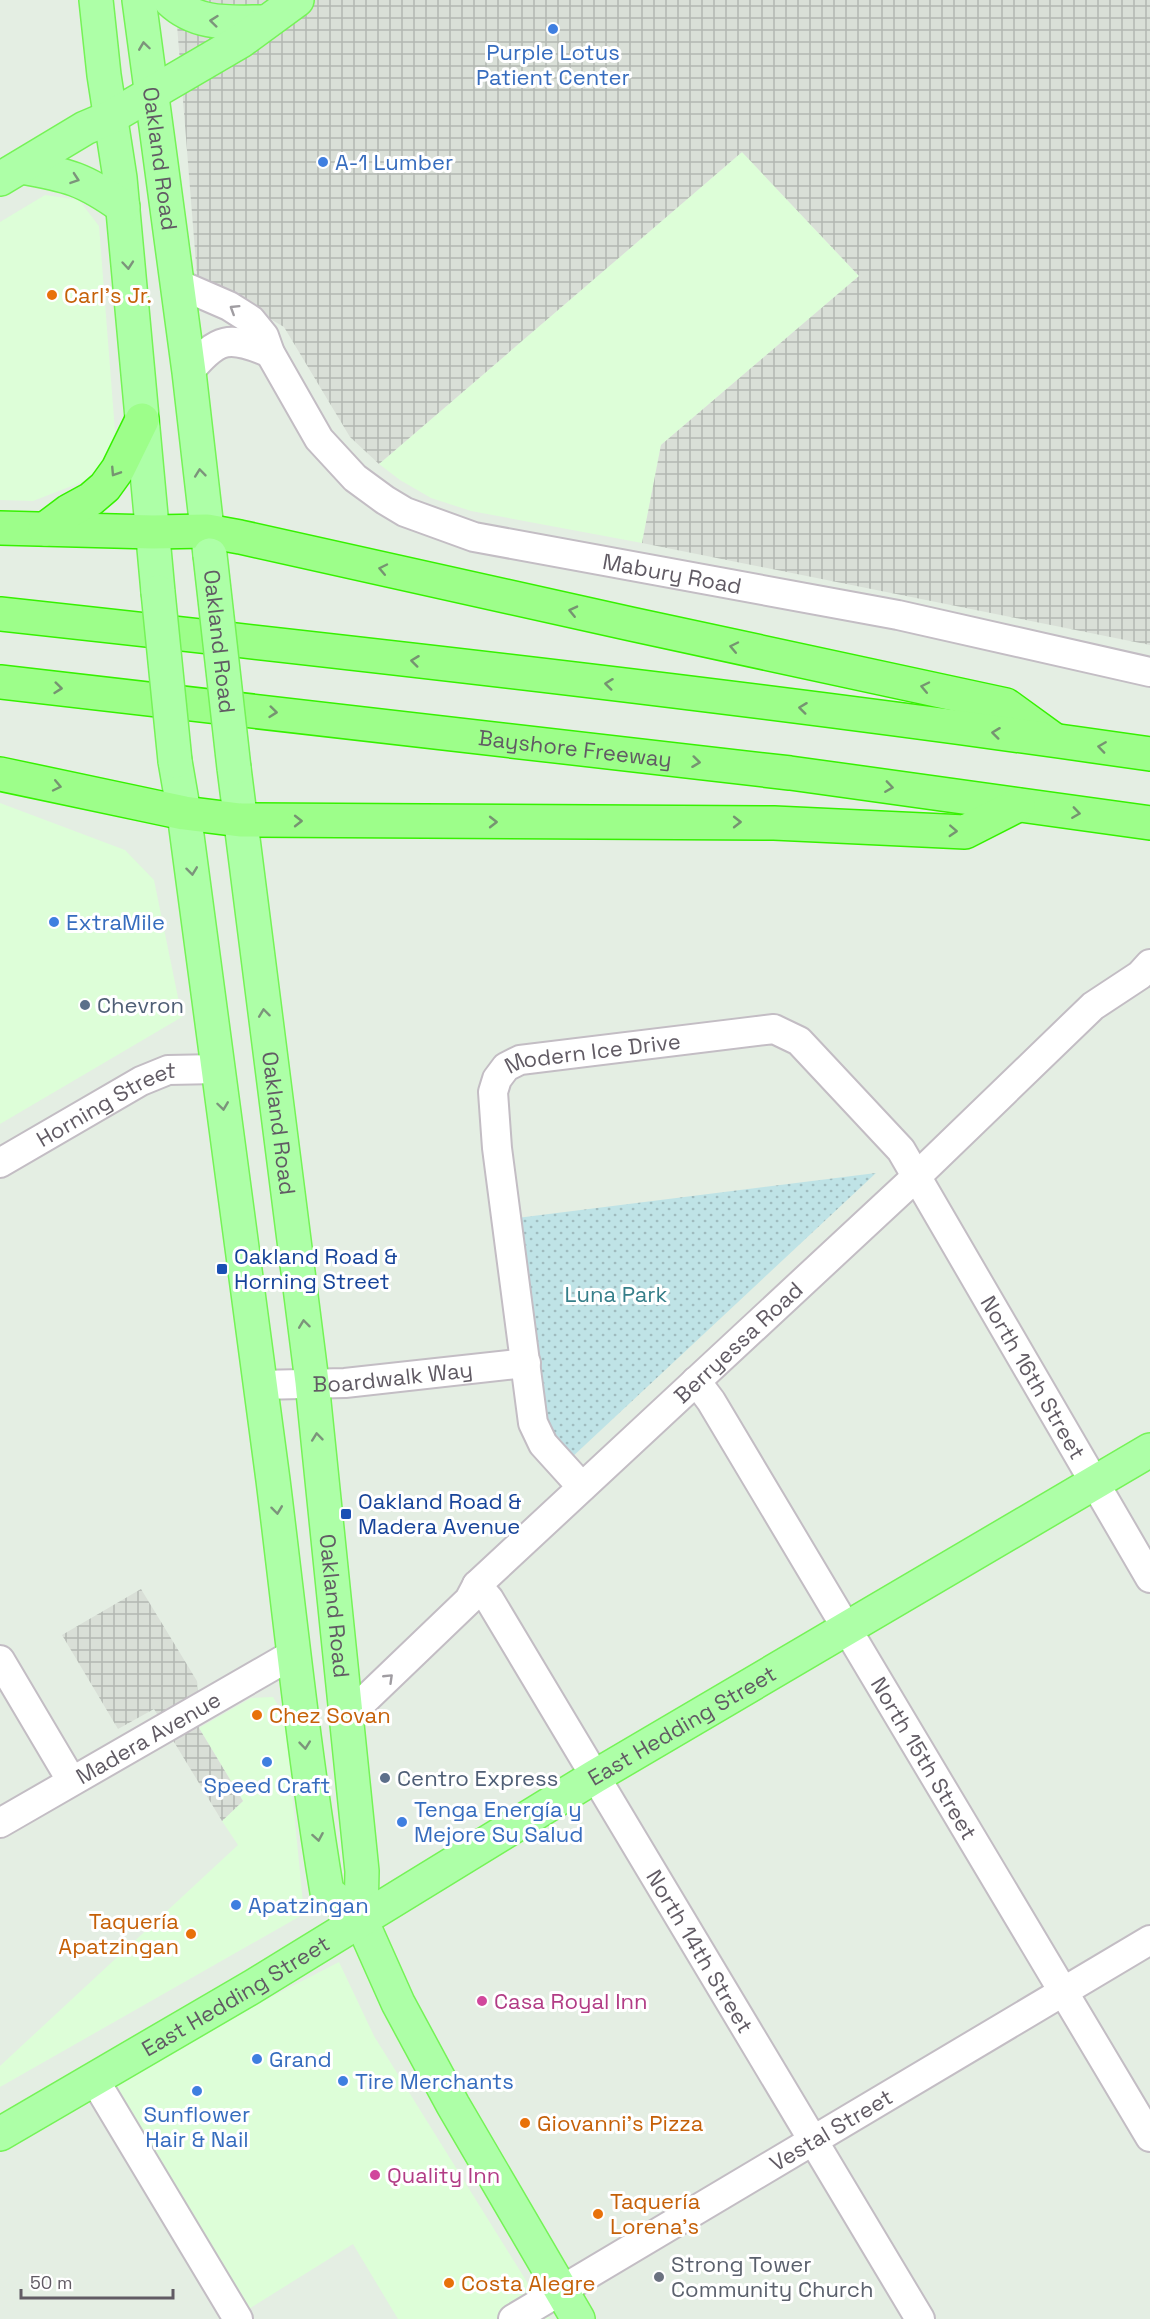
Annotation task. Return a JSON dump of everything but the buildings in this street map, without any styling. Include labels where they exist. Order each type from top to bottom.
[{"type":"highway","points":[[45,529],[69,511],[91,499],[105,487],[118,469],[142,420]]},
{"type":"highway","points":[[0,528],[45,529],[154,541],[208,543],[1005,705],[1054,740]]},
{"type":"highway","points":[[0,614],[697,695],[1150,754]]},
{"type":"highway","name":"Bayshore Freeway","points":[[0,682],[790,773],[1150,823]]},
{"type":"highway","points":[[0,774],[184,813],[240,820],[774,823],[965,832],[1018,805]]},
{"type":"main road","name":"Oakland Road","points":[[96,0],[123,207],[175,761],[184,813],[295,1653],[310,1791],[327,1892],[362,1920]]},
{"type":"main road","name":"Oakland Road","points":[[138,0],[189,372],[240,820],[312,1382],[362,1871],[362,1920]]},
{"type":"main road","points":[[170,0],[178,8],[202,20],[265,22]]},
{"type":"main road","points":[[11,173],[85,128],[111,117],[241,41],[297,0]]},
{"type":"main road","points":[[11,173],[56,173],[82,181],[123,207]]},
{"type":"main road","name":"East Hedding Street","points":[[0,2134],[362,1920],[594,1777],[1150,1450]]},
{"type":"main road","points":[[362,1920],[398,2003],[453,2105],[578,2319]]},
{"type":"street","name":"Mabury Road","points":[[176,283],[230,306],[251,320],[264,336],[270,353],[319,439],[355,478],[385,501],[405,512],[474,537],[898,615],[1150,672]]},
{"type":"street","points":[[189,372],[201,356],[218,344],[246,342],[270,353]]},
{"type":"street","name":"Berryessa Road","points":[[346,1718],[470,1600],[477,1585],[917,1176],[1092,1006],[1147,977]]},
{"type":"street","name":"Modern Ice Drive","points":[[582,1487],[543,1444],[533,1424],[497,1148],[493,1092],[497,1078],[506,1067],[520,1060],[774,1029],[799,1041],[901,1150],[917,1176]]},
{"type":"street","name":"Horning Street","points":[[0,1162],[141,1081],[168,1070],[218,1070]]},
{"type":"street","name":"North 16th Street","points":[[917,1176],[924,1192],[1150,1578]]},
{"type":"street","name":"Boardwalk Way","points":[[259,1385],[345,1383],[526,1363]]},
{"type":"street","name":"North 15th Street","points":[[696,1381],[711,1401],[1150,2137]]},
{"type":"street","name":"North 14th Street","points":[[477,1585],[489,1599],[920,2319]]},
{"type":"street","name":"Madera Avenue","points":[[0,1823],[71,1780],[295,1653]]},
{"type":"street","points":[[0,1660],[71,1780]]},
{"type":"street","name":"Vestal Street","points":[[513,2319],[1150,1940]]},
{"type":"street","points":[[94,2079],[238,2319]]},
{"type":"shaded area","points":[[175,0],[1150,0],[1150,645],[642,543],[661,445],[859,276],[742,152],[379,464],[350,437],[284,327],[197,276]]},
{"type":"shaded area","points":[[742,152],[859,276],[661,445],[642,543],[471,511],[431,498],[400,480],[379,464]]},
{"type":"shaded area","points":[[45,195],[79,200],[99,226],[116,444],[87,480],[33,501],[0,500],[0,222]]},
{"type":"shaded area","points":[[0,803],[125,850],[154,880],[182,1017],[0,1124]]},
{"type":"shaded area","points":[[141,1589],[197,1681],[199,1728],[243,1801],[222,1821],[154,1709],[118,1729],[62,1635]]},
{"type":"shaded area","points":[[273,1697],[285,1717],[304,1914],[0,2087],[0,2066],[238,1845],[222,1821],[243,1801],[199,1728],[251,1698]]},
{"type":"shaded area","points":[[339,1962],[374,2036],[550,2319],[398,2319],[353,2244],[247,2310],[108,2081]]},
{"type":"green space","name":"Luna Park","points":[[876,1173],[570,1459],[548,1436],[517,1218]]},
{"type":"place","name":"Purple Lotus Patient Center","points":[[553,29]]},
{"type":"place","name":"A-1 Lumber","points":[[323,162]]},
{"type":"place","name":"Carl's Jr.","points":[[52,295]]},
{"type":"place","name":"ExtraMile","points":[[54,922]]},
{"type":"place","name":"Chevron","points":[[85,1005]]},
{"type":"place","name":"Oakland Road & Horning Street","points":[[222,1269]]},
{"type":"place","name":"Oakland Road & Madera Avenue","points":[[346,1514]]},
{"type":"place","name":"Chez Sovan","points":[[257,1715]]},
{"type":"place","name":"Speed Craft","points":[[267,1762]]},
{"type":"place","name":"Centro Express","points":[[385,1778]]},
{"type":"place","name":"Tenga Energía y Mejore Su Salud","points":[[402,1822]]},
{"type":"place","name":"Apatzingan","points":[[236,1905]]},
{"type":"place","name":"Taquería Apatzingan","points":[[191,1934]]},
{"type":"place","name":"Casa Royal Inn","points":[[482,2001]]},
{"type":"place","name":"Grand","points":[[257,2059]]},
{"type":"place","name":"Tire Merchants","points":[[343,2081]]},
{"type":"place","name":"Sunflower Hair & Nail","points":[[197,2091]]},
{"type":"place","name":"Giovanni’s Pizza","points":[[525,2123]]},
{"type":"place","name":"Quality Inn","points":[[375,2175]]},
{"type":"place","name":"Taquería Lorena’s","points":[[598,2214]]},
{"type":"place","name":"Strong Tower Community Church","points":[[659,2277]]},
{"type":"place","name":"Costa Alegre","points":[[449,2283]]}]
